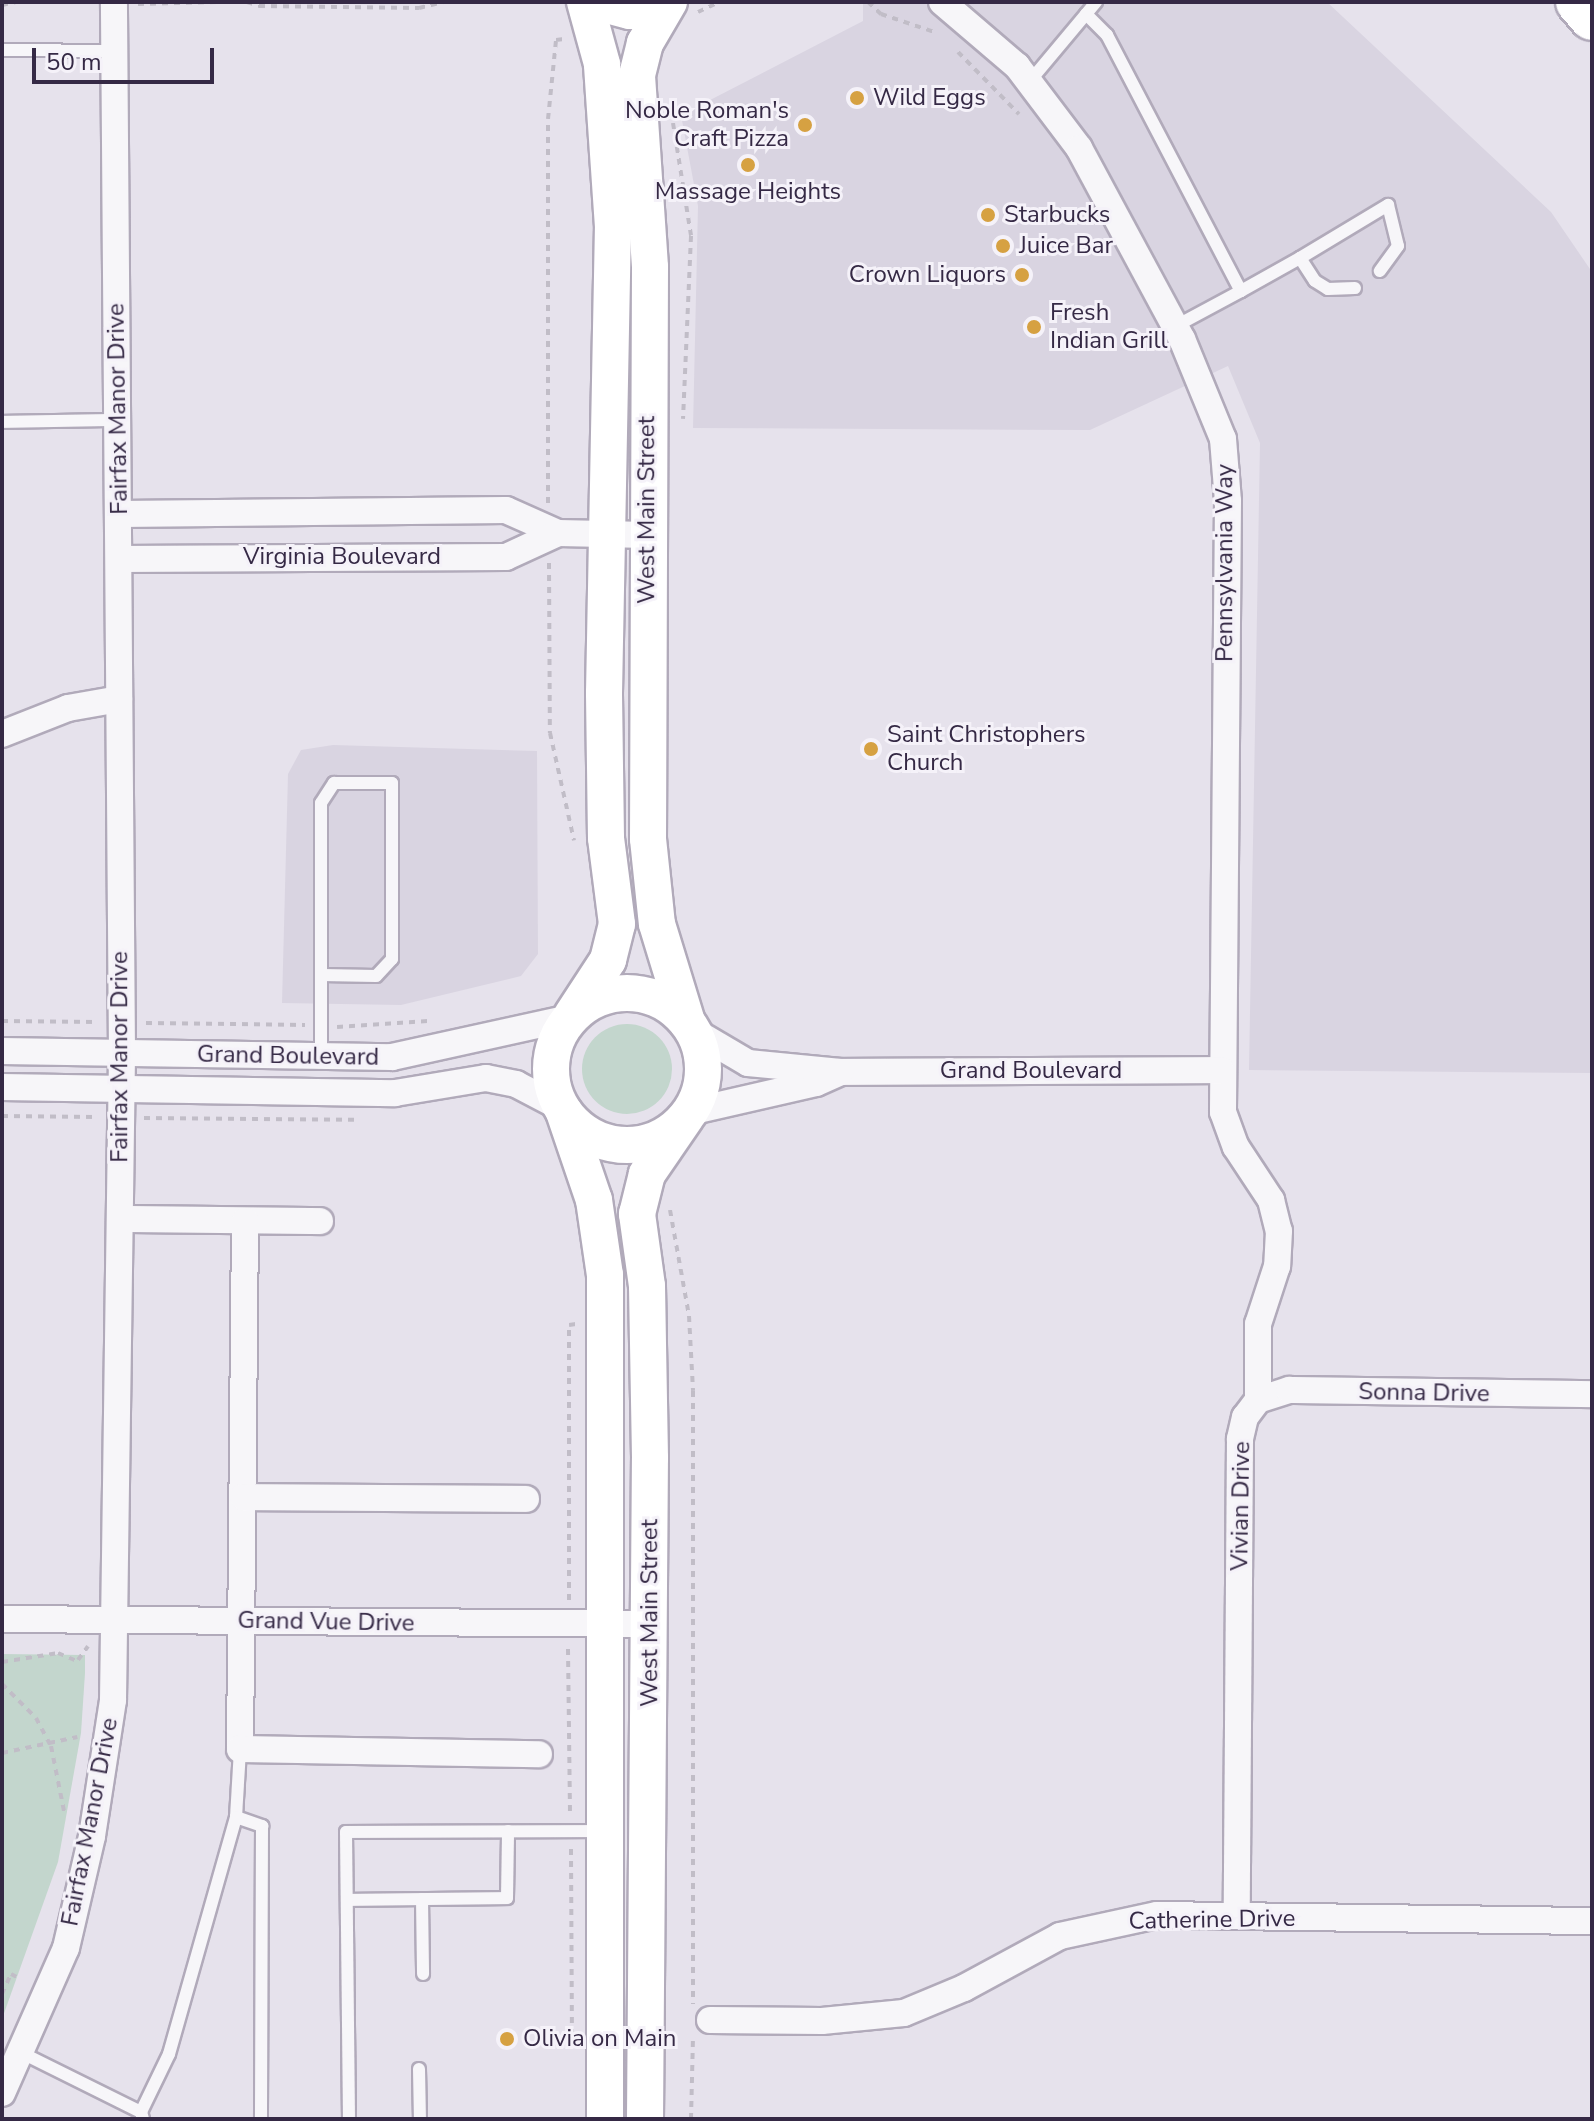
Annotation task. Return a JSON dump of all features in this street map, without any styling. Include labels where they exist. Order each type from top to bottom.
[{"type":"highway","points":[[1578,2],[1592,18]]},
{"type":"main road","name":"West Main Street","points":[[571,1016],[608,960],[617,924],[605,813],[606,535],[613,227],[602,64],[585,2]]},
{"type":"main road","points":[[596,2],[630,11],[674,8]]},
{"type":"main road","name":"West Main Street","points":[[674,8],[645,43],[637,76],[650,267],[646,535],[650,876],[662,945],[690,1026]]},
{"type":"main road","points":[[635,993],[659,999],[690,1026],[703,1076],[686,1116],[660,1138],[617,1145],[589,1135],[562,1110],[551,1077],[552,1055],[571,1016],[600,997],[635,993]]},
{"type":"main road","name":"West Main Street","points":[[562,1110],[594,1200],[604,1262],[608,1624],[588,1831],[605,2119]]},
{"type":"main road","name":"West Main Street","points":[[645,2119],[650,1624],[648,1309],[638,1205],[647,1174],[686,1116]]},
{"type":"street","name":"Pennsylvania Way","points":[[942,2],[1030,81],[1079,148],[1176,326],[1212,403],[1227,472],[1221,1070]]},
{"type":"street","name":"Fairfax Manor Drive","points":[[2,2093],[66,1948],[109,1748],[116,1620],[122,1023],[114,3]]},
{"type":"street","name":"Virginia Boulevard","points":[[120,514],[506,510],[552,533],[646,535]]},
{"type":"street","name":"Virginia Boulevard","points":[[119,559],[506,557],[552,533]]},
{"type":"street","points":[[2,734],[68,708],[119,699]]},
{"type":"street","name":"Grand Boulevard","points":[[2,1051],[392,1057],[445,1049],[571,1016]]},
{"type":"street","name":"Grand Boulevard","points":[[690,1026],[748,1063],[841,1072],[1221,1070]]},
{"type":"street","name":"Vivian Drive","points":[[1221,1070],[1223,1112],[1236,1147],[1271,1200],[1279,1231],[1277,1266],[1258,1324],[1258,1400],[1245,1417],[1240,1439],[1237,1916]]},
{"type":"street","name":"Grand Boulevard","points":[[686,1116],[816,1083],[841,1072]]},
{"type":"street","name":"Grand Boulevard","points":[[2,1087],[395,1093],[486,1078],[516,1084],[562,1110]]},
{"type":"street","points":[[120,1219],[320,1221]]},
{"type":"street","points":[[245,1221],[240,1749],[539,1754]]},
{"type":"street","name":"Sonna Drive","points":[[1258,1400],[1289,1390],[1592,1394]]},
{"type":"street","points":[[243,1497],[526,1499]]},
{"type":"street","name":"Grand Vue Drive","points":[[2,1619],[650,1624]]},
{"type":"street","name":"Catherine Drive","points":[[699,2022],[890,2015],[936,2001],[1060,1936],[1088,1927],[1157,1915],[1592,1921]]},
{"type":"lane","points":[[1030,81],[1091,6],[1241,291]]},
{"type":"lane","points":[[2,50],[114,51]]},
{"type":"lane","points":[[1176,326],[1300,258],[1388,205],[1398,246],[1380,271]]},
{"type":"lane","points":[[1300,258],[1315,281],[1328,289],[1355,288]]},
{"type":"lane","points":[[2,422],[118,420]]},
{"type":"lane","points":[[321,1058],[321,803],[334,783],[392,783],[392,959],[376,976],[322,975]]},
{"type":"lane","points":[[22,2053],[142,2115],[169,2054],[236,1817],[240,1749]]},
{"type":"lane","points":[[236,1817],[262,1826],[261,2119]]},
{"type":"lane","points":[[347,1900],[507,1898],[508,1831]]},
{"type":"lane","points":[[349,2119],[346,1832],[588,1831]]},
{"type":"lane","points":[[422,1899],[423,1974]]},
{"type":"lane","points":[[419,2069],[420,2119]]},
{"type":"path","points":[[2,5],[16,2]]},
{"type":"path","points":[[114,3],[218,2]]},
{"type":"path","points":[[247,2],[419,8],[443,2]]},
{"type":"path","points":[[674,8],[719,2]]},
{"type":"path","points":[[868,2],[881,14],[924,26],[943,38]]},
{"type":"path","points":[[567,38],[556,40],[548,119],[552,533],[550,733],[576,849]]},
{"type":"path","points":[[955,48],[1025,121]]},
{"type":"path","points":[[671,116],[691,236],[683,419]]},
{"type":"path","points":[[2,1021],[321,1026],[436,1021]]},
{"type":"path","points":[[668,1200],[689,1316],[693,1391],[699,2022],[691,2119]]},
{"type":"path","points":[[573,2058],[588,1831],[568,1625],[569,1325],[582,1324],[581,1312]]},
{"type":"path","points":[[2,1662],[58,1653],[78,1661],[88,1646]]},
{"type":"path","points":[[2,1684],[27,1707],[48,1740],[61,1779],[65,1816]]},
{"type":"path","points":[[2,1753],[48,1740],[77,1737]]},
{"type":"path","points":[[2,1994],[11,1974],[17,1977]]},
{"type":"shaded area","points":[[863,2],[1327,2],[1551,212],[1592,272],[1592,1073],[1249,1070],[1260,443],[1228,366],[1090,430],[693,428],[698,206],[681,115],[863,21]]},
{"type":"shaded area","points":[[333,745],[537,751],[538,954],[521,976],[401,1005],[282,1003],[288,774],[301,750]]},
{"type":"green space","points":[[627,1024],[644,1028],[659,1037],[668,1052],[672,1069],[668,1086],[659,1101],[644,1110],[627,1114],[610,1110],[595,1101],[586,1086],[582,1069],[586,1052],[595,1037],[610,1028]]},
{"type":"green space","points":[[2,1654],[85,1655],[85,1673],[81,1733],[58,1862],[2,2019]]},
{"type":"place","name":"Wild Eggs","points":[[857,98]]},
{"type":"place","name":"Noble Roman's Craft Pizza","points":[[805,125]]},
{"type":"place","name":"Massage Heights","points":[[748,165]]},
{"type":"place","name":"Starbucks","points":[[988,215]]},
{"type":"place","name":"Juice Bar","points":[[1003,246]]},
{"type":"place","name":"Crown Liquors","points":[[1022,275]]},
{"type":"place","name":"Fresh Indian Grill","points":[[1034,327]]},
{"type":"place","name":"Saint Christophers Church","points":[[871,749]]},
{"type":"place","name":"Olivia on Main","points":[[507,2039]]}]
